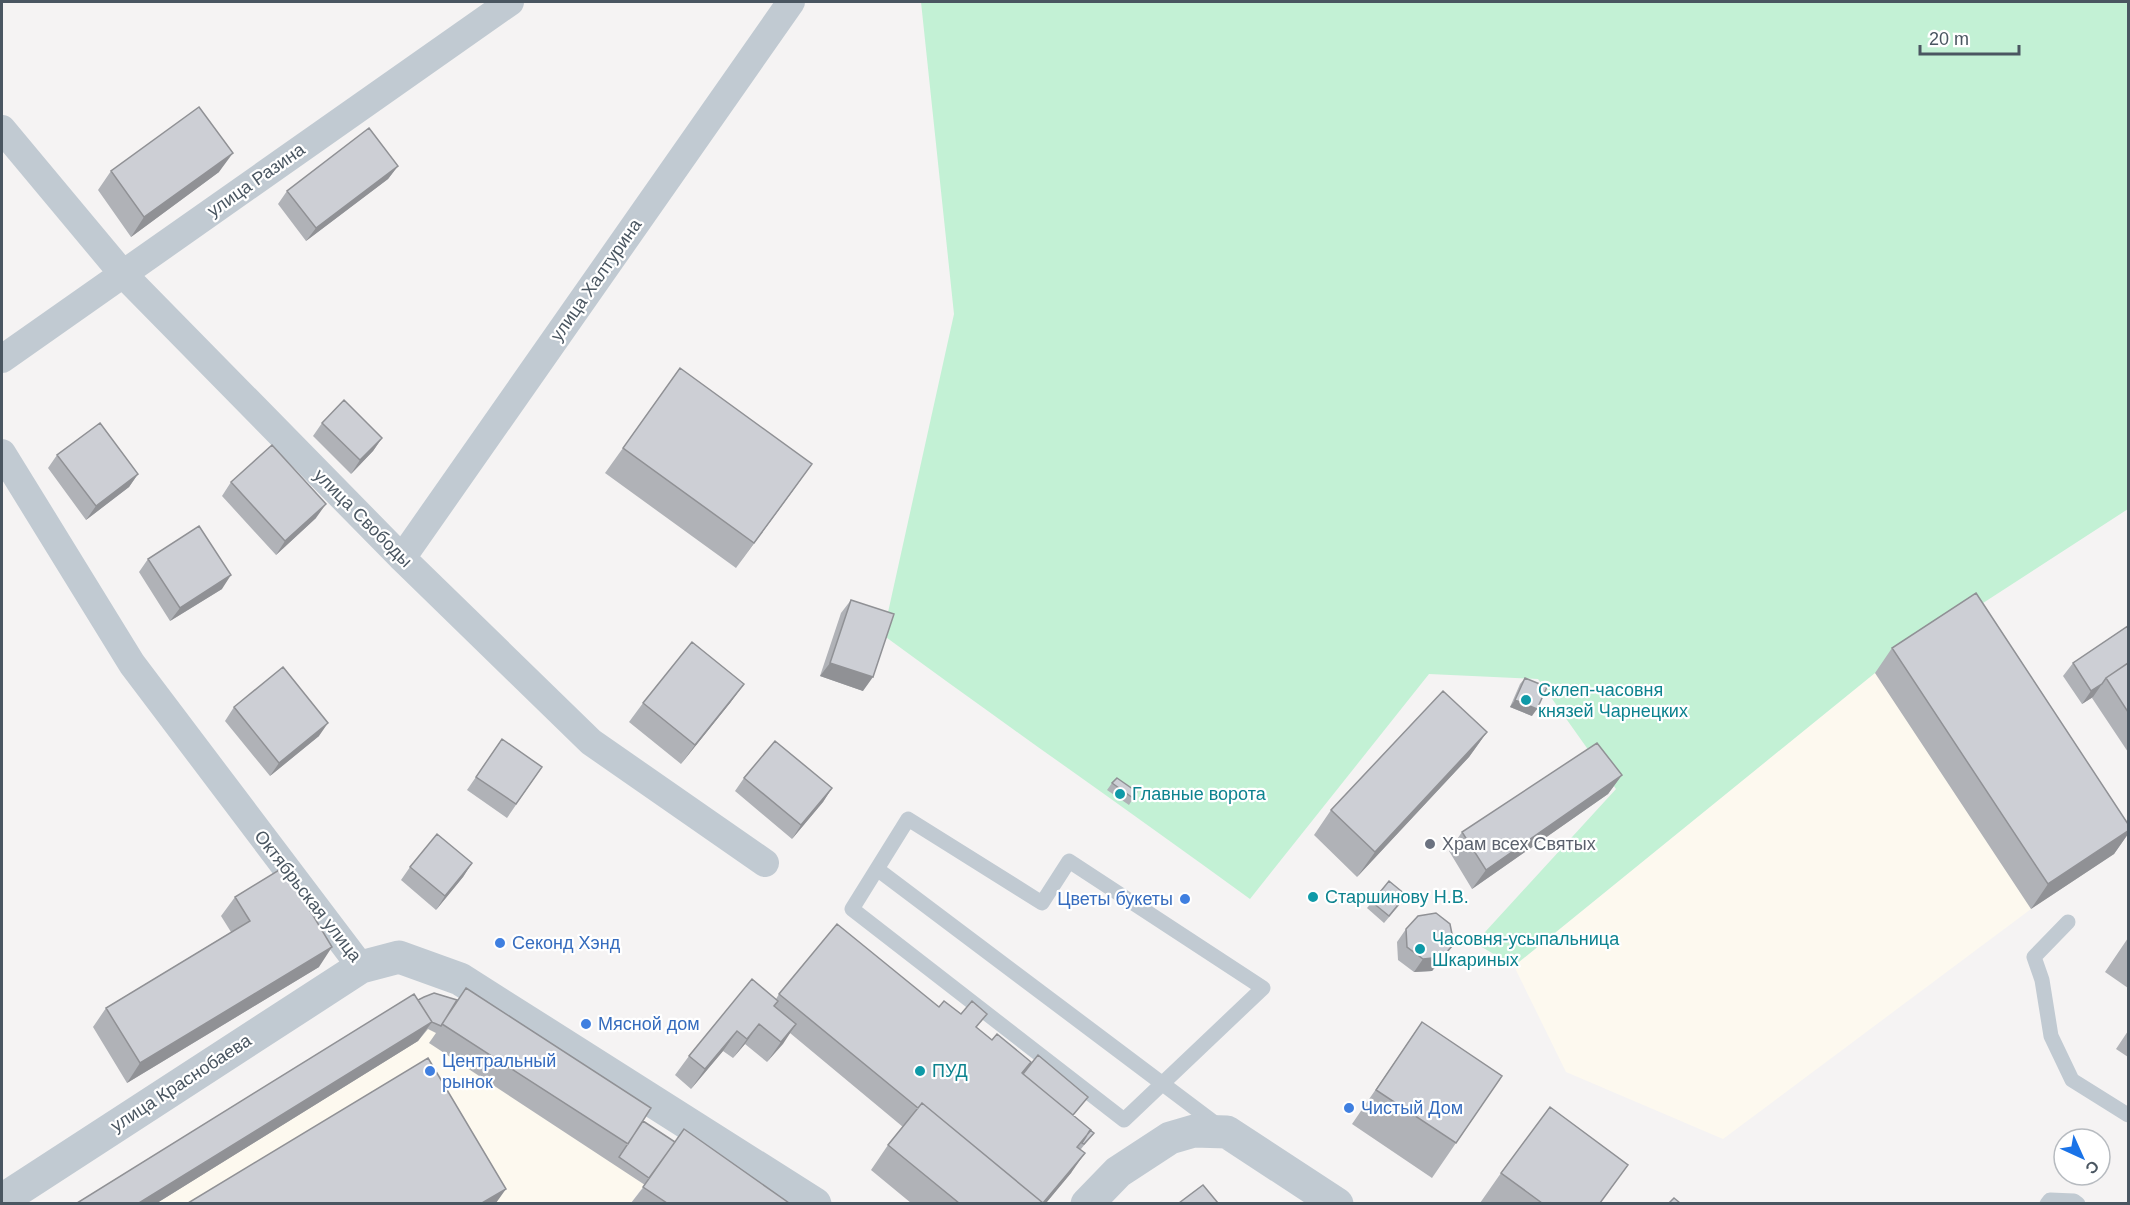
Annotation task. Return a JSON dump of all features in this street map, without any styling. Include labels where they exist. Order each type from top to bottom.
[{"type":"street","name":"улица Разина","points":[[2,359],[510,2]]},
{"type":"street","name":"улица Халтурина","points":[[402,558],[790,2]]},
{"type":"street","name":"улица Свободы","points":[[2,129],[123,274],[402,558],[591,742],[765,863]]},
{"type":"street","name":"Октябрьская улица","points":[[2,453],[132,664],[361,967],[399,957],[460,979],[815,1203]]},
{"type":"street","name":"улица Краснобаева","points":[[2,1200],[361,967]]},
{"type":"street","points":[[1087,1203],[1118,1172],[1170,1138],[1194,1131],[1227,1132],[1337,1203]]},
{"type":"lane","points":[[908,819],[1042,903],[1069,861],[1263,988],[1164,1084],[1124,1120],[852,909],[908,819]]},
{"type":"lane","points":[[878,869],[1227,1132]]},
{"type":"lane","points":[[2068,922],[2034,957],[2042,980],[2051,1036],[2072,1080],[2128,1115]]},
{"type":"lane","points":[[2047,1203],[2050,1200],[2078,1203]]},
{"type":"shaded area","points":[[1958,618],[2114,854],[2031,909],[1723,1139],[1566,1072],[1514,966],[1875,673]]},
{"type":"shaded area","name":"Центральный рынок","points":[[401,1014],[670,1148],[631,1203],[95,1204]]},
{"type":"green space","points":[[921,2],[2128,2],[2128,509],[1875,673],[1514,966],[1475,943],[1616,789],[1538,679],[1429,674],[1250,899],[883,635],[954,314]]},
{"type":"building","points":[[199,107],[233,153],[144,217],[111,171]]},
{"type":"building","points":[[369,128],[398,166],[316,228],[287,191]]},
{"type":"building","points":[[680,368],[812,464],[754,543],[623,448]]},
{"type":"building","points":[[344,400],[382,438],[360,460],[322,423]]},
{"type":"building","points":[[100,423],[138,474],[96,506],[57,455]]},
{"type":"building","points":[[272,445],[326,504],[285,541],[231,482]]},
{"type":"building","points":[[199,526],[231,575],[180,608],[148,559]]},
{"type":"building","points":[[1976,593],[2128,824],[2128,831],[2048,884],[1892,648]]},
{"type":"building","points":[[851,600],[894,614],[873,677],[830,663]]},
{"type":"building","points":[[2128,626],[2128,663],[2091,691],[2073,663]]},
{"type":"building","points":[[692,642],[744,684],[695,745],[643,703]]},
{"type":"building","points":[[2128,663],[2128,712],[2106,678]]},
{"type":"building","points":[[283,667],[328,723],[279,763],[234,707]]},
{"type":"building","name":"Склеп-часовня князей Чарнецких","points":[[1525,678],[1547,687],[1537,709],[1515,700]]},
{"type":"building","points":[[1443,691],[1487,732],[1375,852],[1331,810]]},
{"type":"building","points":[[502,739],[542,767],[516,804],[476,777]]},
{"type":"building","points":[[775,741],[832,788],[801,825],[744,778]]},
{"type":"building","points":[[1597,743],[1622,775],[1486,870],[1462,832]]},
{"type":"building","points":[[1117,778],[1137,792],[1133,798],[1112,783]]},
{"type":"building","points":[[437,834],[472,863],[445,896],[410,867]]},
{"type":"building","points":[[284,867],[332,947],[140,1063],[106,1008],[250,921],[235,897]]},
{"type":"building","points":[[1389,881],[1406,895],[1389,916],[1372,902]]},
{"type":"building","points":[[1436,913],[1450,924],[1454,944],[1442,957],[1423,959],[1407,947],[1406,929],[1418,916]]},
{"type":"building","name":"ПУД","points":[[837,924],[939,1007],[944,1001],[961,1014],[972,1001],[987,1014],[976,1027],[992,1040],[997,1034],[1031,1062],[1022,1073],[1091,1130],[1077,1147],[1085,1153],[1043,1203],[922,1103],[918,1108],[779,994]]},
{"type":"building","points":[[752,979],[778,1001],[774,1006],[796,1024],[781,1042],[759,1024],[747,1039],[737,1031],[705,1069],[689,1056]]},
{"type":"building","points":[[466,988],[651,1108],[628,1144],[442,1024]]},
{"type":"building","points":[[434,993],[457,1000],[441,1026],[432,1022],[418,1000]]},
{"type":"building","points":[[414,994],[432,1022],[139,1203],[77,1203]]},
{"type":"building","points":[[1422,1022],[1502,1076],[1456,1143],[1376,1090]]},
{"type":"building","points":[[1038,1055],[1088,1097],[1073,1115],[1023,1074]]},
{"type":"building","points":[[428,1058],[506,1189],[482,1203],[188,1203]]},
{"type":"building","points":[[922,1103],[1043,1203],[959,1203],[888,1145]]},
{"type":"building","points":[[1550,1107],[1628,1165],[1600,1203],[1542,1203],[1501,1173]]},
{"type":"building","points":[[643,1121],[675,1142],[649,1178],[619,1157]]},
{"type":"building","points":[[684,1129],[789,1203],[667,1203],[643,1187]]},
{"type":"building","points":[[1090,1130],[1094,1133],[1084,1144],[1082,1143]]},
{"type":"building","points":[[1203,1185],[1218,1203],[1179,1203]]},
{"type":"building","points":[[1674,1198],[1680,1203],[1669,1203]]},
{"type":"place","name":"Склеп-часовня князей Чарнецких","points":[[1526,700]]},
{"type":"place","name":"Главные ворота","points":[[1120,794]]},
{"type":"place","name":"Храм всех Святых","points":[[1430,844]]},
{"type":"place","name":"Старшинову Н.В.","points":[[1313,897]]},
{"type":"place","name":"Цветы букеты","points":[[1185,899]]},
{"type":"place","name":"Секонд Хэнд","points":[[500,943]]},
{"type":"place","name":"Часовня-усыпальница Шкариных","points":[[1420,949]]},
{"type":"place","name":"Мясной дом","points":[[586,1024]]},
{"type":"place","name":"Центральный рынок","points":[[430,1071]]},
{"type":"place","name":"ПУД","points":[[920,1071]]},
{"type":"place","name":"Чистый Дом","points":[[1349,1108]]}]
